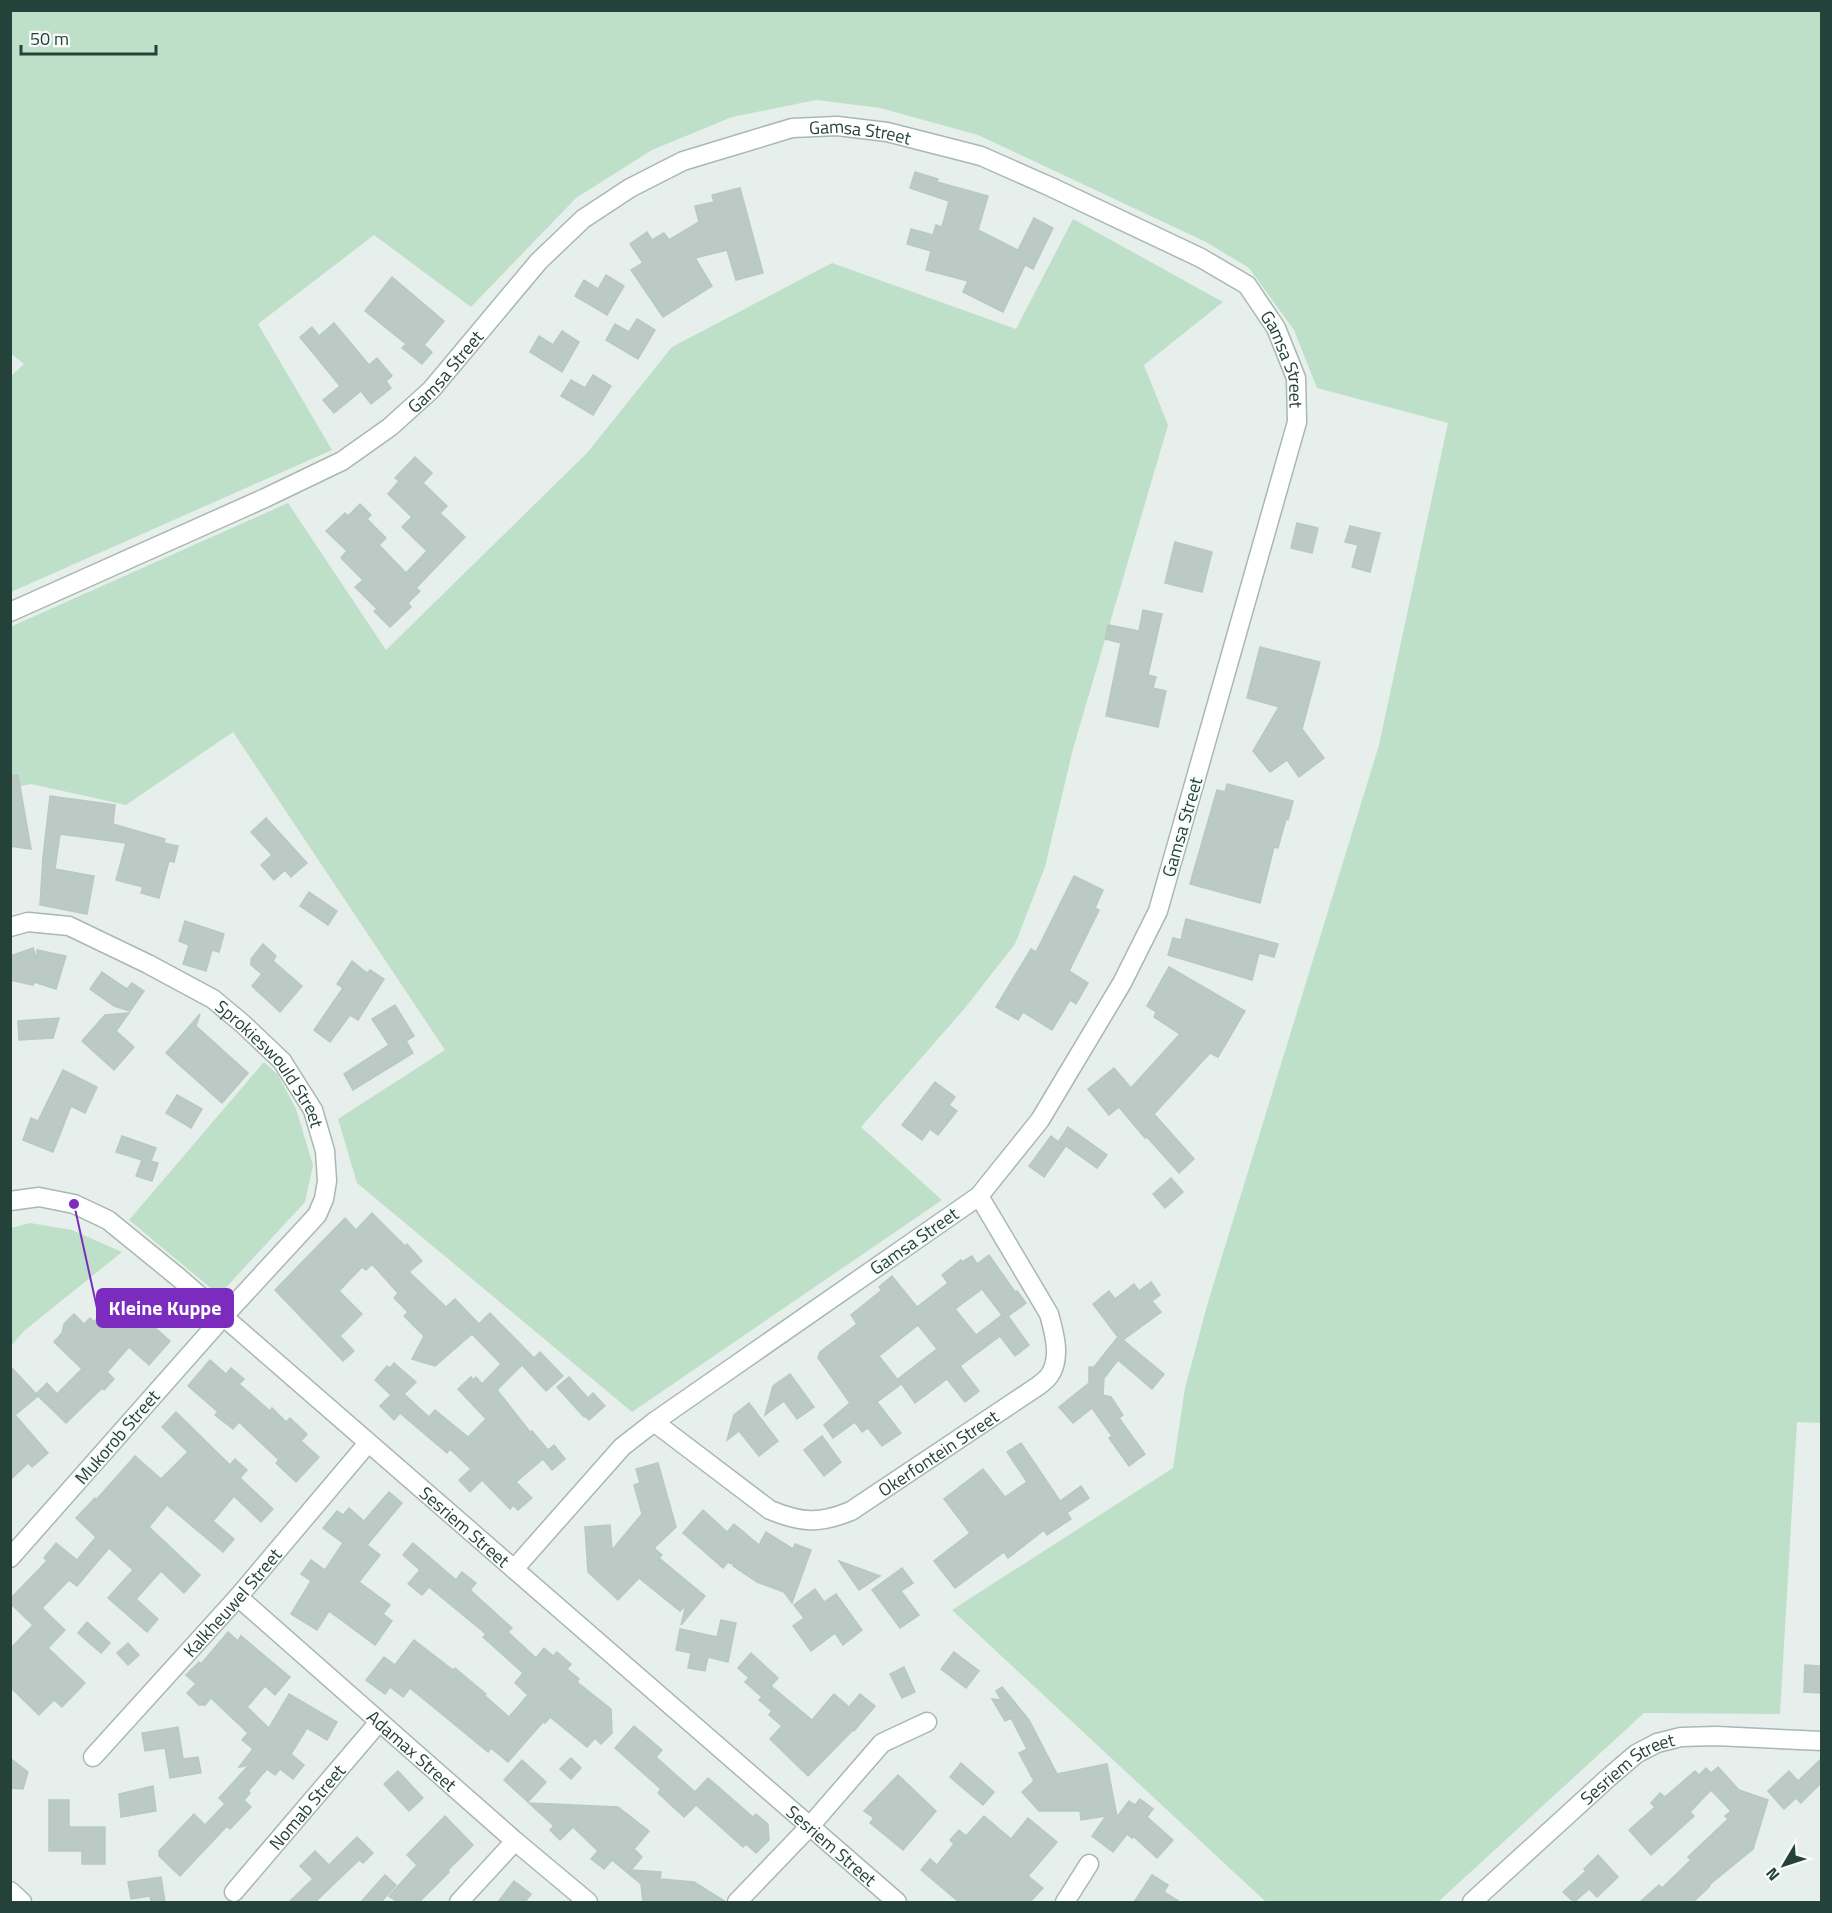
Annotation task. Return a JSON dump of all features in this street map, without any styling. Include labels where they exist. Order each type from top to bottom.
[{"type":"street","name":"Gamsa Street","points":[[10,612],[265,498],[342,461],[390,427],[430,390],[539,261],[583,219],[630,188],[683,161],[792,128],[837,126],[887,132],[981,156],[1201,258],[1247,285],[1276,328],[1296,378],[1297,422],[1158,911],[1122,983],[1040,1120],[979,1196],[654,1422],[622,1447],[514,1569]]},
{"type":"street","name":"Sprokieswould Street","points":[[10,927],[27,922],[69,926],[148,964],[213,999],[282,1062],[313,1110],[324,1151],[327,1181],[324,1199],[316,1215],[223,1317]]},
{"type":"street","name":"Okerfontein Street","points":[[654,1422],[770,1510],[789,1518],[810,1522],[833,1519],[851,1511],[1038,1386],[1051,1375],[1056,1356],[1055,1334],[1049,1314],[979,1196]]},
{"type":"street","name":"Sesriem Street","points":[[10,1201],[39,1197],[51,1199],[74,1204],[108,1220],[178,1277],[897,1902]]},
{"type":"street","name":"Mukorob Street","points":[[10,1558],[223,1317]]},
{"type":"street","name":"Kalkheuwel Street","points":[[93,1757],[238,1597],[368,1443]]},
{"type":"street","name":"Adamax Street","points":[[238,1597],[515,1841],[588,1902]]},
{"type":"street","name":"Nomab Street","points":[[234,1892],[379,1722]]},
{"type":"street","points":[[737,1902],[810,1826],[882,1743],[927,1722]]},
{"type":"street","name":"Sesriem Street","points":[[1472,1902],[1636,1754],[1658,1743],[1681,1737],[1716,1736],[1821,1741]]},
{"type":"street","points":[[459,1902],[515,1841]]},
{"type":"street","points":[[1065,1902],[1089,1864]]},
{"type":"street","points":[[10,1891],[22,1902]]},
{"type":"green space","points":[[11,10],[1821,11],[1822,1423],[1797,1422],[1780,1714],[1644,1713],[1438,1902],[1266,1902],[952,1610],[1173,1468],[1185,1388],[1208,1302],[1379,745],[1448,423],[1317,388],[1294,330],[1249,268],[1206,242],[978,135],[880,108],[816,100],[732,117],[652,150],[576,198],[471,307],[374,235],[258,324],[332,450],[11,592],[11,376],[24,364],[10,353]]},
{"type":"green space","points":[[1073,219],[1223,302],[1144,365],[1168,425],[1073,749],[1045,867],[1015,944],[965,1008],[861,1127],[942,1200],[632,1412],[357,1183],[338,1119],[445,1050],[233,732],[126,805],[31,784],[11,788],[10,627],[288,503],[386,650],[587,453],[672,347],[832,263],[1016,329]]},
{"type":"green space","points":[[264,1062],[278,1075],[296,1109],[313,1165],[305,1202],[219,1295],[129,1220]]},
{"type":"green space","points":[[30,1223],[72,1230],[122,1252],[24,1331],[11,1346],[11,1228]]},
{"type":"building","points":[[915,172],[938,179],[937,182],[988,196],[978,230],[1018,250],[1034,218],[1053,228],[1033,269],[1025,265],[1003,312],[963,292],[968,281],[926,270],[931,251],[907,244],[911,229],[933,235],[936,225],[942,227],[949,201],[910,188]]},
{"type":"building","points":[[740,188],[763,273],[736,280],[727,250],[695,258],[712,286],[663,317],[631,270],[643,263],[630,244],[647,232],[652,240],[664,233],[669,240],[699,222],[695,206],[714,202],[712,195]]},
{"type":"building","points":[[606,275],[624,286],[607,315],[575,296],[584,280],[598,289]]},
{"type":"building","points":[[392,277],[444,321],[424,345],[432,352],[422,364],[402,348],[406,344],[365,311]]},
{"type":"building","points":[[637,319],[655,330],[638,359],[606,340],[615,324],[629,332]]},
{"type":"building","points":[[334,323],[369,365],[377,358],[392,376],[386,381],[391,388],[371,404],[361,391],[334,413],[323,400],[340,386],[300,337],[312,327],[319,336]]},
{"type":"building","points":[[562,331],[579,342],[562,372],[530,352],[539,336],[553,345]]},
{"type":"building","points":[[593,375],[611,386],[593,415],[561,396],[571,380],[585,388]]},
{"type":"building","points":[[415,457],[432,473],[423,483],[447,506],[440,513],[465,537],[416,588],[420,591],[408,603],[411,607],[390,627],[374,611],[377,609],[355,587],[363,580],[341,558],[347,551],[326,531],[345,513],[348,516],[360,504],[371,515],[367,519],[386,538],[379,545],[406,573],[427,551],[402,527],[412,517],[388,494],[399,481],[395,478]]},
{"type":"building","points":[[1297,523],[1318,528],[1312,553],[1291,548]]},
{"type":"building","points":[[1350,526],[1380,533],[1370,572],[1352,567],[1358,545],[1345,542]]},
{"type":"building","points":[[1175,542],[1212,552],[1202,592],[1165,583]]},
{"type":"building","points":[[1143,610],[1162,614],[1148,675],[1156,677],[1153,688],[1166,691],[1158,727],[1106,716],[1121,643],[1105,639],[1108,625],[1139,631]]},
{"type":"building","points":[[1260,647],[1320,662],[1302,729],[1324,758],[1299,777],[1287,760],[1270,772],[1253,751],[1279,707],[1247,698]]},
{"type":"building","points":[[18,775],[31,849],[10,846],[10,776]]},
{"type":"building","points":[[1227,784],[1293,801],[1278,848],[1274,847],[1260,903],[1190,884],[1217,790],[1225,792]]},
{"type":"building","points":[[50,796],[115,805],[113,824],[165,839],[164,843],[178,846],[174,862],[169,861],[159,898],[141,893],[143,887],[116,880],[126,843],[60,834],[55,869],[94,876],[87,914],[40,905]]},
{"type":"building","points":[[266,818],[307,863],[291,877],[285,870],[274,880],[261,865],[272,855],[251,832]]},
{"type":"building","points":[[1074,876],[1103,890],[1095,908],[1099,910],[1069,971],[1088,983],[1076,1004],[1070,1000],[1052,1030],[1023,1012],[1018,1020],[996,1007],[1031,949],[1036,952]]},
{"type":"building","points":[[309,892],[337,911],[328,925],[300,906]]},
{"type":"building","points":[[1186,919],[1278,944],[1274,957],[1259,953],[1252,980],[1168,955],[1173,938],[1181,940]]},
{"type":"building","points":[[185,921],[224,934],[219,952],[212,950],[206,971],[183,964],[189,945],[179,941]]},
{"type":"building","points":[[263,944],[276,956],[273,961],[302,986],[280,1012],[252,986],[262,974],[251,965],[251,959]]},
{"type":"building","points":[[33,948],[37,961],[37,950],[66,956],[56,989],[34,982],[33,985],[10,980],[10,956]]},
{"type":"building","points":[[352,961],[367,973],[370,970],[384,979],[358,1020],[350,1015],[330,1042],[314,1030],[343,988],[337,984]]},
{"type":"building","points":[[1169,967],[1245,1011],[1218,1057],[1210,1053],[1154,1114],[1194,1159],[1179,1173],[1119,1107],[1109,1115],[1088,1089],[1114,1068],[1131,1088],[1180,1034],[1154,1017],[1156,1012],[1147,1006]]},
{"type":"building","points":[[102,972],[127,989],[132,983],[144,991],[130,1011],[114,1006],[90,989]]},
{"type":"building","points":[[395,1005],[414,1036],[406,1041],[413,1053],[353,1090],[344,1074],[389,1045],[372,1019]]},
{"type":"building","points":[[129,1013],[116,1031],[134,1047],[114,1070],[82,1041],[105,1015]]},
{"type":"building","points":[[200,1014],[196,1026],[248,1073],[222,1103],[166,1053]]},
{"type":"building","points":[[59,1018],[53,1038],[19,1040],[18,1021]]},
{"type":"building","points":[[63,1070],[97,1087],[85,1113],[71,1106],[53,1152],[23,1140],[31,1118],[38,1121]]},
{"type":"building","points":[[935,1082],[955,1097],[949,1105],[957,1111],[938,1135],[930,1129],[922,1140],[902,1125]]},
{"type":"building","points":[[177,1095],[202,1109],[191,1128],[166,1113]]},
{"type":"building","points":[[1068,1127],[1107,1155],[1097,1168],[1059,1141]]},
{"type":"building","points":[[122,1136],[156,1148],[151,1161],[158,1163],[152,1181],[136,1176],[142,1160],[116,1152]]},
{"type":"building","points":[[1051,1136],[1065,1147],[1044,1177],[1029,1166]]},
{"type":"building","points":[[1171,1178],[1183,1192],[1165,1208],[1153,1194]]},
{"type":"building","points":[[372,1213],[405,1246],[407,1244],[422,1261],[409,1272],[446,1307],[455,1299],[479,1324],[490,1313],[534,1358],[540,1352],[563,1376],[546,1391],[522,1365],[497,1390],[530,1432],[532,1431],[548,1450],[554,1445],[565,1459],[552,1470],[543,1459],[516,1482],[532,1498],[518,1510],[513,1505],[510,1509],[482,1480],[470,1492],[459,1480],[471,1469],[450,1449],[447,1453],[400,1413],[394,1420],[380,1406],[391,1395],[375,1380],[387,1366],[390,1368],[394,1363],[416,1382],[404,1394],[429,1417],[435,1410],[468,1437],[486,1419],[458,1389],[471,1377],[473,1380],[476,1377],[482,1384],[501,1364],[472,1334],[435,1366],[412,1359],[424,1336],[404,1316],[408,1312],[394,1298],[398,1293],[372,1264],[366,1270],[362,1267],[339,1291],[362,1314],[340,1336],[354,1351],[343,1361],[275,1290],[345,1218],[356,1230]]},
{"type":"building","points":[[989,1255],[1015,1292],[1017,1291],[1026,1303],[1008,1316],[1029,1345],[1015,1356],[1000,1336],[960,1366],[979,1391],[965,1402],[947,1379],[915,1403],[898,1379],[937,1349],[918,1325],[879,1356],[901,1384],[877,1402],[901,1433],[882,1446],[868,1428],[862,1432],[855,1422],[833,1438],[824,1425],[850,1403],[818,1358],[820,1352],[857,1324],[851,1315],[882,1290],[879,1287],[892,1276],[917,1307],[948,1283],[942,1275],[961,1260],[962,1262],[972,1256],[977,1264]],"holes":[[[982,1289],[1002,1315],[976,1335],[955,1309]]]},
{"type":"building","points":[[1151,1282],[1160,1295],[1152,1301],[1161,1312],[1123,1340],[1164,1374],[1152,1389],[1118,1360],[1104,1378],[1103,1395],[1111,1397],[1123,1415],[1119,1418],[1145,1454],[1129,1466],[1109,1438],[1112,1436],[1092,1408],[1073,1423],[1059,1407],[1089,1383],[1089,1367],[1094,1367],[1118,1337],[1093,1304],[1109,1291],[1115,1299],[1134,1284],[1139,1291]]},
{"type":"building","points":[[118,1295],[170,1341],[149,1365],[129,1347],[107,1372],[114,1379],[66,1423],[36,1394],[47,1383],[57,1394],[82,1369],[54,1342],[62,1333],[64,1324],[74,1314],[84,1324],[90,1318],[94,1322]]},
{"type":"building","points":[[210,1360],[226,1374],[231,1368],[244,1379],[239,1384],[270,1411],[272,1408],[286,1422],[290,1418],[307,1434],[301,1441],[319,1457],[296,1482],[276,1463],[279,1460],[239,1422],[233,1429],[215,1415],[218,1412],[188,1386]]},
{"type":"building","points":[[10,1366],[38,1396],[15,1415],[48,1453],[32,1467],[28,1463],[10,1480]]},
{"type":"building","points":[[790,1374],[814,1407],[797,1419],[784,1401],[765,1415],[773,1386]]},
{"type":"building","points":[[569,1377],[588,1398],[593,1393],[605,1406],[589,1420],[557,1387]]},
{"type":"building","points":[[749,1403],[778,1441],[759,1456],[739,1431],[727,1440],[734,1415]]},
{"type":"building","points":[[176,1412],[230,1465],[235,1459],[247,1470],[240,1478],[273,1509],[261,1522],[234,1496],[213,1521],[234,1539],[223,1552],[167,1505],[149,1527],[200,1575],[184,1593],[161,1571],[136,1599],[158,1619],[147,1632],[108,1598],[133,1570],[109,1548],[77,1586],[69,1580],[42,1608],[65,1630],[48,1648],[85,1683],[62,1707],[54,1700],[39,1715],[10,1687],[10,1649],[33,1625],[10,1603],[10,1599],[47,1561],[44,1558],[56,1543],[77,1560],[96,1537],[76,1518],[95,1498],[96,1500],[135,1456],[161,1479],[188,1452],[162,1427]]},
{"type":"building","points":[[822,1436],[841,1462],[824,1476],[804,1450]]},
{"type":"building","points":[[1021,1443],[1060,1501],[1081,1486],[1089,1498],[1067,1513],[1071,1519],[1047,1535],[1044,1530],[1008,1558],[1004,1552],[955,1588],[934,1561],[970,1533],[944,1499],[983,1469],[1005,1497],[1027,1482],[1007,1452]]},
{"type":"building","points":[[658,1463],[676,1527],[654,1548],[662,1555],[659,1558],[705,1596],[681,1625],[686,1605],[680,1611],[639,1578],[618,1600],[588,1572],[585,1527],[610,1525],[612,1550],[642,1514],[634,1485],[640,1483],[636,1469]]},
{"type":"building","points":[[389,1492],[402,1503],[367,1545],[380,1555],[359,1582],[390,1605],[383,1614],[392,1621],[375,1645],[329,1611],[317,1630],[291,1614],[311,1581],[301,1574],[311,1560],[325,1570],[343,1543],[323,1528],[337,1511],[343,1515],[349,1508],[364,1521]]},
{"type":"building","points":[[703,1510],[727,1532],[734,1524],[759,1545],[766,1532],[793,1549],[795,1544],[811,1550],[792,1603],[784,1592],[757,1582],[733,1566],[734,1559],[731,1564],[728,1562],[723,1568],[683,1533]]},
{"type":"building","points":[[413,1543],[456,1580],[462,1572],[476,1583],[470,1590],[512,1628],[508,1632],[536,1658],[544,1648],[553,1656],[557,1652],[571,1664],[567,1669],[579,1679],[577,1682],[611,1709],[612,1733],[601,1744],[595,1738],[587,1747],[550,1717],[508,1762],[491,1748],[488,1752],[410,1688],[403,1697],[390,1687],[385,1694],[366,1680],[384,1657],[395,1665],[414,1640],[453,1670],[455,1668],[509,1717],[528,1695],[515,1683],[523,1673],[483,1637],[486,1634],[429,1587],[422,1595],[408,1584],[420,1570],[403,1555]]},
{"type":"building","points":[[839,1561],[880,1576],[859,1590]]},
{"type":"building","points":[[902,1568],[913,1583],[901,1591],[919,1615],[900,1628],[872,1590]]},
{"type":"building","points":[[815,1589],[824,1602],[836,1594],[862,1630],[843,1645],[835,1633],[811,1651],[793,1626],[804,1618],[794,1605]]},
{"type":"building","points":[[721,1620],[736,1623],[728,1662],[708,1657],[705,1671],[688,1668],[691,1653],[676,1650],[680,1629],[717,1637]]},
{"type":"building","points":[[87,1622],[110,1643],[101,1653],[78,1633]]},
{"type":"building","points":[[228,1632],[238,1641],[241,1636],[290,1677],[275,1695],[265,1686],[247,1707],[269,1728],[289,1694],[337,1722],[327,1740],[307,1728],[291,1754],[304,1765],[293,1779],[280,1769],[275,1775],[267,1769],[248,1791],[250,1793],[244,1800],[251,1807],[230,1829],[227,1826],[180,1876],[159,1856],[159,1851],[194,1814],[205,1825],[225,1804],[219,1798],[249,1765],[239,1767],[253,1749],[242,1740],[248,1733],[211,1698],[205,1705],[199,1705],[187,1693],[196,1684],[186,1675],[199,1662],[201,1664]]},
{"type":"building","points":[[128,1643],[139,1655],[128,1665],[117,1653]]},
{"type":"building","points":[[954,1652],[979,1671],[966,1688],[941,1669]]},
{"type":"building","points":[[751,1653],[778,1678],[771,1686],[812,1720],[834,1694],[849,1707],[860,1694],[875,1706],[854,1731],[808,1776],[770,1739],[782,1726],[769,1715],[772,1711],[759,1700],[762,1697],[745,1682],[749,1678],[738,1668]]},
{"type":"building","points":[[1805,1665],[1821,1666],[1821,1693],[1804,1692]]},
{"type":"building","points":[[904,1667],[915,1692],[902,1698],[890,1674]]},
{"type":"building","points":[[1002,1687],[1029,1720],[1057,1774],[1107,1764],[1117,1817],[1129,1801],[1135,1805],[1140,1799],[1153,1809],[1147,1817],[1173,1840],[1157,1858],[1133,1836],[1132,1838],[1127,1834],[1113,1852],[1092,1836],[1106,1816],[1081,1820],[1080,1811],[1039,1811],[1022,1792],[1034,1781],[1019,1753],[1027,1749],[1011,1718],[1005,1721],[992,1699],[1001,1700],[996,1691]]},
{"type":"building","points":[[634,1726],[662,1750],[656,1757],[695,1792],[708,1778],[753,1817],[756,1814],[768,1824],[769,1840],[756,1853],[746,1844],[743,1847],[696,1805],[684,1817],[658,1793],[661,1789],[615,1748]]},
{"type":"building","points":[[178,1727],[183,1759],[198,1757],[201,1773],[170,1778],[165,1748],[145,1751],[142,1733]]},
{"type":"building","points":[[10,1758],[28,1772],[23,1789],[10,1788]]},
{"type":"building","points":[[571,1758],[581,1768],[571,1779],[560,1769]]},
{"type":"building","points":[[1821,1759],[1821,1783],[1801,1803],[1796,1798],[1784,1809],[1768,1791],[1789,1771],[1798,1781]]},
{"type":"building","points":[[522,1760],[546,1782],[528,1802],[504,1780]]},
{"type":"building","points":[[961,1763],[994,1792],[983,1805],[950,1777]]},
{"type":"building","points":[[1718,1767],[1739,1790],[1768,1800],[1753,1849],[1709,1885],[1693,1902],[1640,1902],[1659,1885],[1662,1888],[1691,1860],[1688,1857],[1728,1819],[1725,1816],[1731,1811],[1711,1790],[1690,1812],[1694,1816],[1651,1855],[1629,1830],[1655,1807],[1651,1803],[1660,1793],[1665,1797],[1695,1771],[1699,1775],[1706,1768],[1711,1773]]},
{"type":"building","points":[[398,1771],[423,1798],[409,1811],[384,1784]]},
{"type":"building","points":[[898,1775],[936,1811],[903,1850],[870,1823],[874,1818],[864,1811]]},
{"type":"building","points":[[153,1786],[156,1811],[121,1817],[119,1794]]},
{"type":"building","points":[[49,1800],[69,1800],[69,1827],[105,1827],[105,1864],[82,1864],[82,1851],[49,1851]]},
{"type":"building","points":[[529,1803],[618,1807],[649,1831],[634,1849],[642,1857],[631,1870],[661,1872],[660,1879],[694,1882],[726,1902],[643,1902],[641,1884],[612,1860],[604,1869],[591,1859],[598,1851],[573,1827],[560,1840],[550,1830],[554,1826]]},
{"type":"building","points":[[445,1816],[473,1845],[419,1902],[398,1902],[389,1896],[417,1865],[407,1855]]},
{"type":"building","points":[[984,1816],[1011,1839],[1028,1818],[1057,1842],[1028,1876],[1043,1888],[1030,1902],[959,1902],[921,1870],[930,1859],[937,1865],[954,1844],[950,1840],[959,1830],[966,1836]]},
{"type":"building","points":[[357,1837],[373,1853],[363,1863],[359,1860],[315,1902],[289,1902],[313,1879],[300,1866],[315,1851],[329,1865]]},
{"type":"building","points":[[1598,1855],[1618,1877],[1597,1897],[1589,1889],[1574,1902],[1563,1892],[1586,1871],[1584,1869]]},
{"type":"building","points":[[385,1875],[396,1885],[381,1902],[361,1902]]},
{"type":"building","points":[[1152,1875],[1168,1885],[1164,1892],[1180,1902],[1134,1902]]},
{"type":"building","points":[[161,1877],[165,1902],[151,1902],[150,1896],[131,1899],[128,1882]]},
{"type":"building","points":[[514,1881],[531,1894],[525,1902],[498,1902]]},
{"type":"place","name":"Kleine Kuppe","points":[[74,1204]]}]
